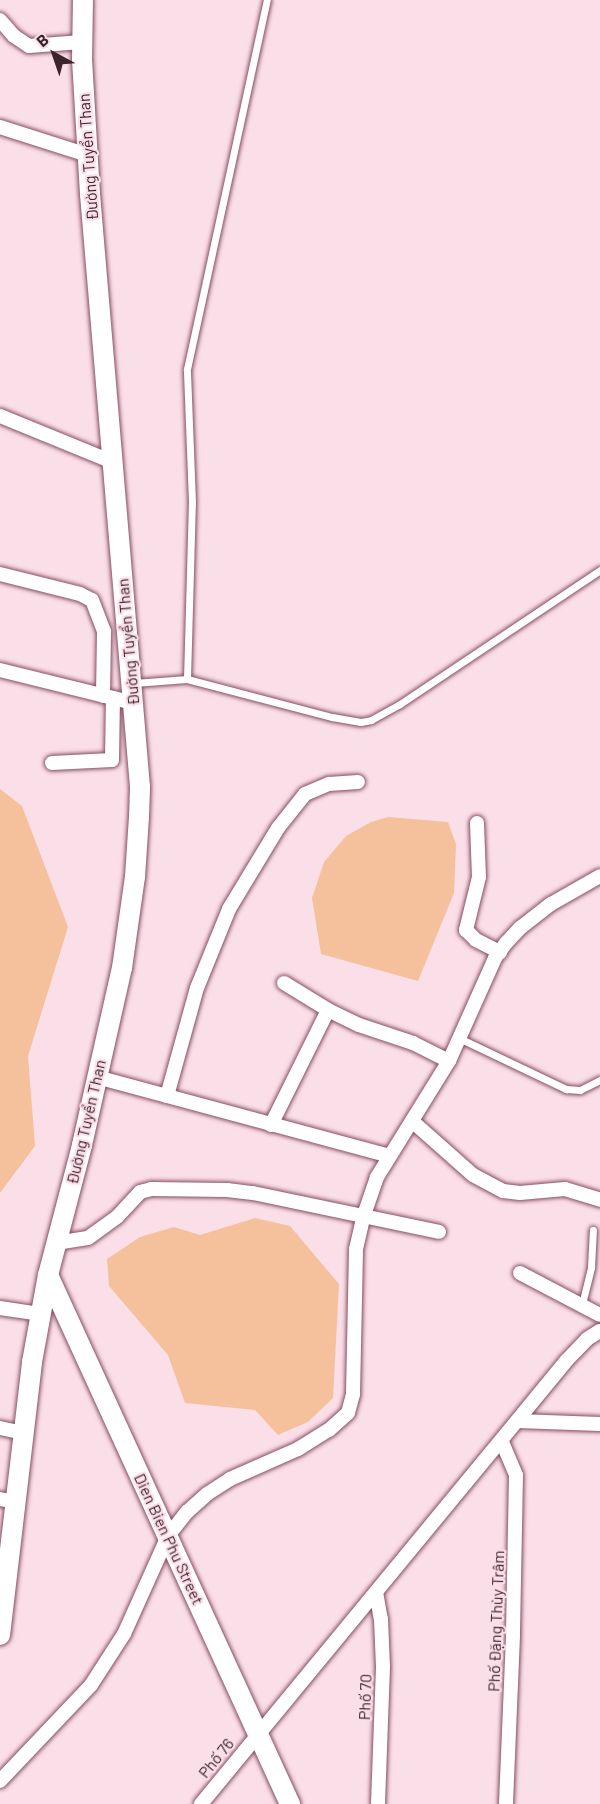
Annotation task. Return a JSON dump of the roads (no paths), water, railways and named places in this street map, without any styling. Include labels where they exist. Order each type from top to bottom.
[{"type":"street","name":"Đường Tuyển Than","points":[[0,1635],[7,1500],[23,1433],[40,1314],[48,1275],[122,968],[135,877],[140,788],[133,703],[137,682],[125,609],[88,155],[82,42],[83,0]]},
{"type":"street","points":[[0,20],[14,36],[29,46],[82,42]]},
{"type":"street","points":[[0,127],[88,155]]},
{"type":"street","points":[[0,416],[113,462]]},
{"type":"street","points":[[0,574],[80,594],[92,600],[104,632],[112,760],[52,763]]},
{"type":"street","points":[[98,612],[125,609]]},
{"type":"street","points":[[0,670],[133,703]]},
{"type":"street","points":[[167,1096],[197,988],[212,944],[240,891],[278,828],[304,794],[329,784],[358,782]]},
{"type":"street","points":[[477,823],[479,877],[466,930],[476,940],[500,952]]},
{"type":"street","points":[[0,1781],[91,1685],[110,1657],[168,1536],[187,1512],[207,1494],[231,1479],[298,1449],[329,1431],[348,1413],[353,1401],[356,1249],[364,1215],[377,1177],[449,1060],[500,952],[520,928],[552,904],[600,876]]},
{"type":"street","points":[[284,983],[328,1010],[358,1024],[413,1042],[449,1060]]},
{"type":"street","points":[[271,1125],[328,1010]]},
{"type":"street","points":[[97,1077],[389,1156]]},
{"type":"street","points":[[412,1121],[473,1174],[503,1191],[520,1193],[566,1189],[600,1200]]},
{"type":"street","points":[[56,1243],[88,1238],[117,1217],[140,1192],[150,1189],[244,1192],[439,1232]]},
{"type":"street","points":[[520,1273],[600,1315]]},
{"type":"street","name":"Dien Bien Phu Street","points":[[48,1275],[290,1804]]},
{"type":"street","points":[[0,1308],[40,1314]]},
{"type":"street","name":"Phố 76","points":[[201,1804],[502,1442],[567,1360],[587,1339],[600,1331]]},
{"type":"street","points":[[518,1421],[600,1424]]},
{"type":"street","points":[[0,1428],[23,1433]]},
{"type":"street","name":"Phố Đặng Thùy Trâm","points":[[502,1442],[516,1475],[513,1636],[506,1804]]},
{"type":"street","name":"Phố 70","points":[[376,1592],[382,1629],[383,1667],[378,1804]]},
{"type":"lane","points":[[188,680],[192,502],[187,369],[267,0]]},
{"type":"lane","points":[[137,682],[188,680],[332,717],[371,720],[400,704],[600,570]]},
{"type":"lane","points":[[459,1038],[566,1089],[580,1090],[600,1080]]},
{"type":"lane","points":[[582,1304],[591,1267],[593,1230]]}]
